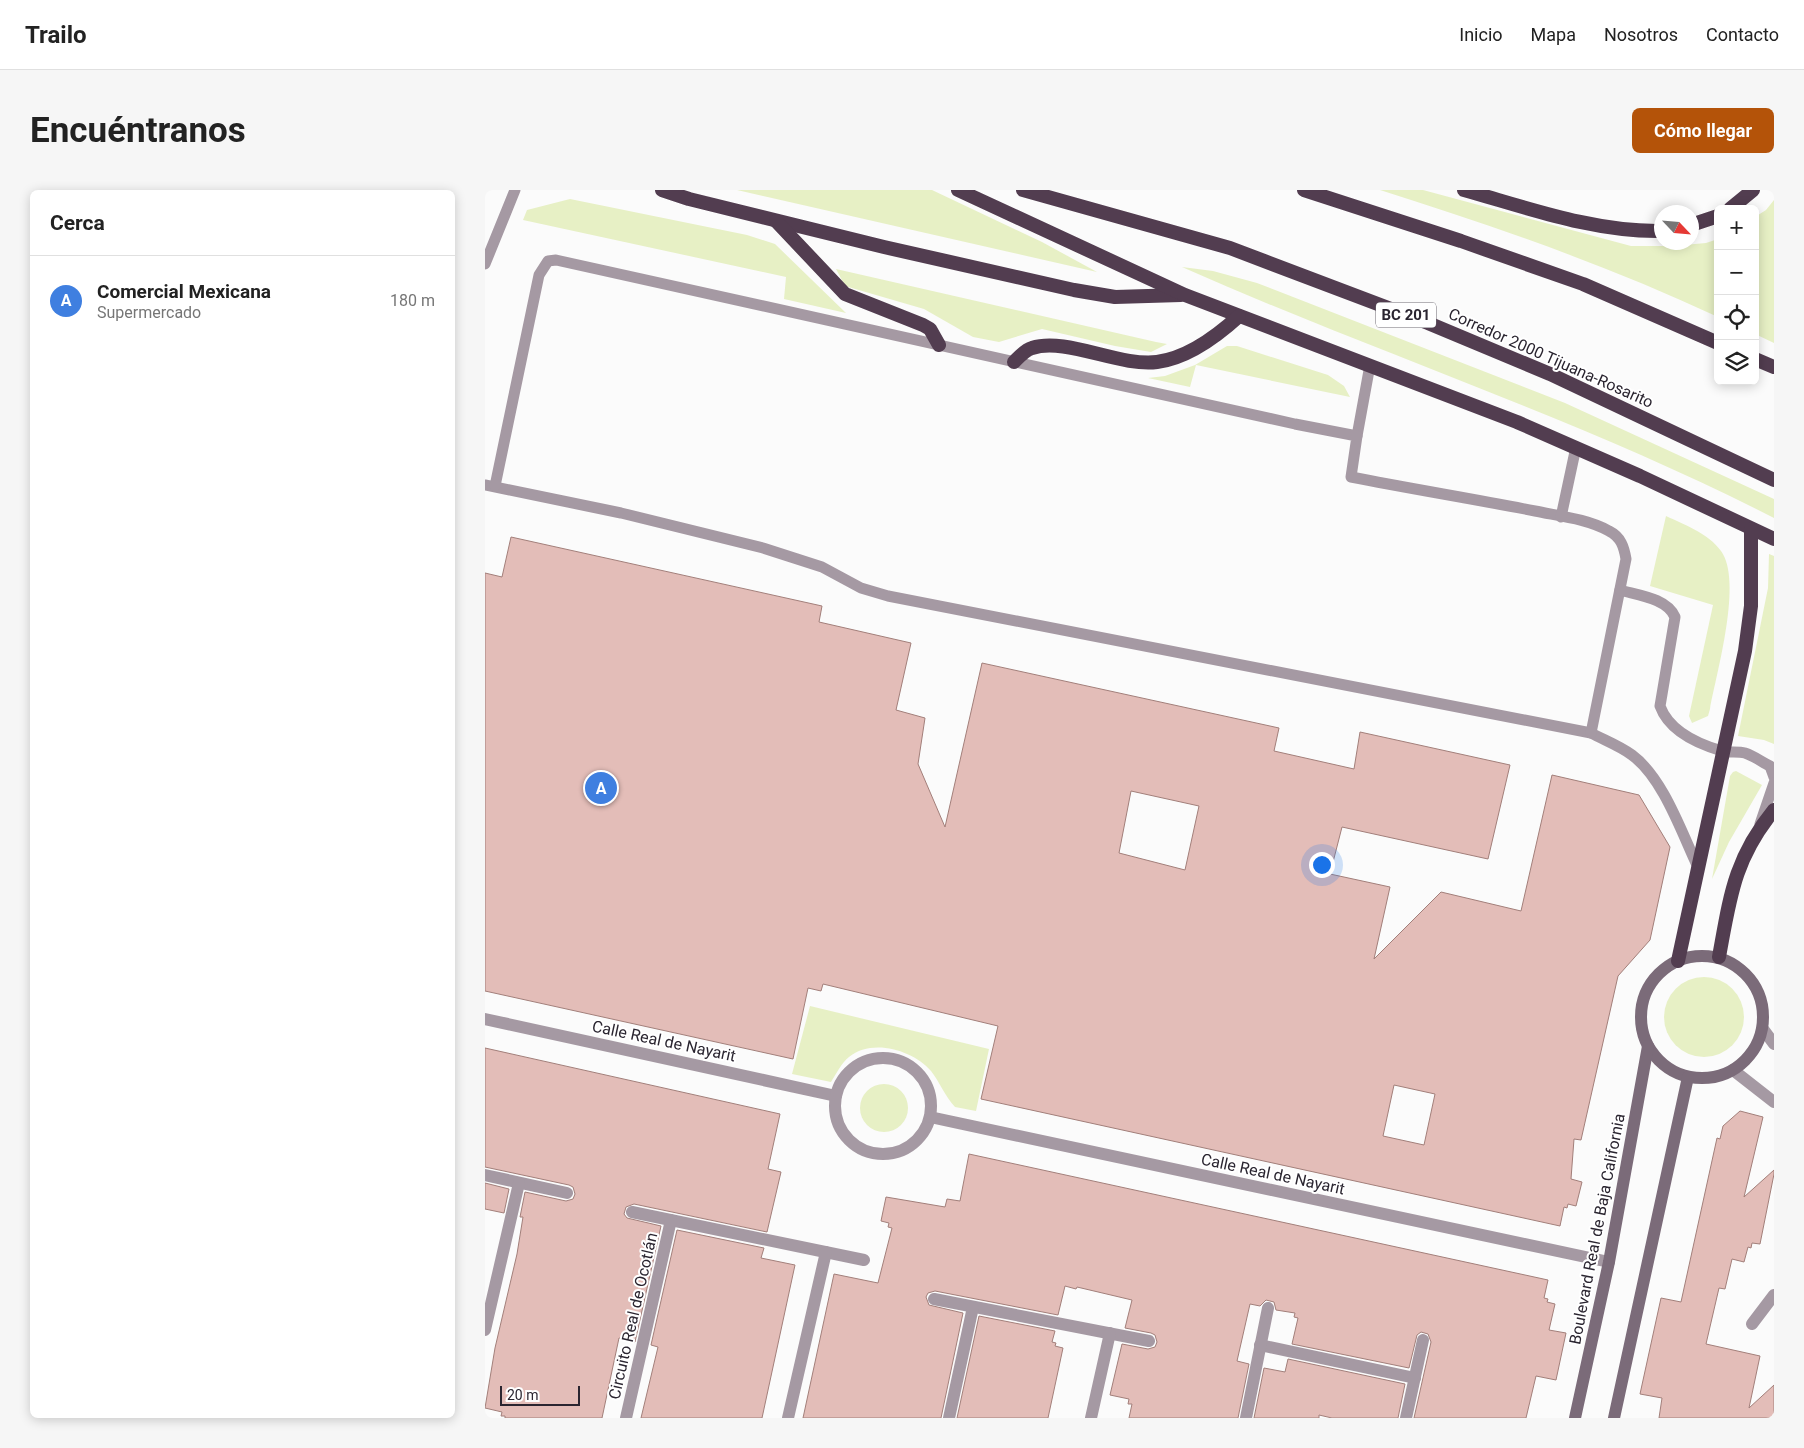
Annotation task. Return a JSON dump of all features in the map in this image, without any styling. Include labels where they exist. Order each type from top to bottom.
[{"type":"highway","points":[[661,190],[776,221],[1074,290],[1115,297],[1185,295]]},
{"type":"highway","points":[[959,190],[1185,295],[1576,447],[1774,540]]},
{"type":"highway","name":"Corredor 2000 Tijuana-Rosarito","points":[[1023,190],[1230,248],[1419,320],[1550,374],[1774,480]]},
{"type":"highway","points":[[1304,190],[1461,240],[1583,284],[1714,341]]},
{"type":"highway","points":[[1464,190],[1588,224],[1631,231],[1654,231]]},
{"type":"highway","points":[[1735,205],[1753,190]]},
{"type":"highway","points":[[1699,222],[1714,217]]},
{"type":"highway","points":[[776,221],[845,294],[923,325],[934,335],[939,345]]},
{"type":"highway","points":[[1014,362],[1031,348],[1041,346],[1127,360],[1155,362],[1171,359],[1205,342],[1239,316]]},
{"type":"highway","points":[[1759,361],[1774,367]]},
{"type":"highway","points":[[1677,960],[1745,651],[1751,606],[1751,529]]},
{"type":"highway","points":[[1719,958],[1730,893],[1743,855],[1759,829],[1774,810]]},
{"type":"main road","points":[[1698,955],[1719,958],[1739,968],[1755,984],[1763,1006],[1763,1029],[1757,1046],[1747,1060],[1733,1070],[1703,1079],[1688,1077],[1665,1065],[1648,1046],[1642,1027],[1642,1007],[1648,988],[1660,972],[1677,960],[1698,955]]},
{"type":"main road","name":"Boulevard Real de Baja California","points":[[1575,1418],[1609,1262],[1648,1046]]},
{"type":"main road","points":[[1615,1418],[1688,1077]]},
{"type":"street","name":"Calle Real de Nayarit","points":[[485,1019],[836,1096]]},
{"type":"street","points":[[1763,1029],[1774,1044]]},
{"type":"street","points":[[883,1058],[903,1063],[920,1076],[930,1095],[930,1117],[920,1136],[904,1150],[883,1155],[869,1152],[862,1150],[845,1137],[835,1118],[836,1096],[845,1077],[862,1063],[883,1058]]},
{"type":"street","points":[[1733,1070],[1774,1102]]},
{"type":"street","name":"Calle Real de Nayarit","points":[[930,1117],[1609,1262]]},
{"type":"street","points":[[485,1175],[567,1193]]},
{"type":"street","points":[[485,1330],[519,1182]]},
{"type":"street","name":"Circuito Real de Ocotlán","points":[[632,1212],[864,1260]]},
{"type":"street","name":"Circuito Real de Ocotlán","points":[[626,1418],[671,1220]]},
{"type":"street","points":[[788,1418],[826,1252]]},
{"type":"street","points":[[1751,1324],[1774,1295]]},
{"type":"street","points":[[934,1299],[1149,1341]]},
{"type":"street","points":[[949,1418],[973,1307]]},
{"type":"street","points":[[1246,1418],[1268,1308]]},
{"type":"street","points":[[1091,1418],[1110,1333]]},
{"type":"street","points":[[1406,1418],[1423,1340]]},
{"type":"street","points":[[1260,1345],[1415,1378]]},
{"type":"lane","points":[[485,264],[515,190]]},
{"type":"lane","points":[[1357,436],[1295,424],[556,260],[548,261],[539,275],[490,485],[621,513],[763,548],[822,567],[861,588],[888,596],[1591,733],[1618,746],[1643,764],[1668,804],[1697,865]]},
{"type":"lane","points":[[1369,365],[1351,477],[1561,517],[1597,526],[1610,531],[1619,538],[1623,545],[1626,559],[1591,733]]},
{"type":"lane","points":[[1561,517],[1576,447]]},
{"type":"lane","points":[[1620,590],[1665,604],[1673,611],[1675,624],[1660,706],[1664,717],[1680,732],[1723,751],[1744,752],[1770,766],[1774,778]]},
{"type":"lane","points":[[1759,829],[1774,783]]},
{"type":"green space","points":[[737,190],[932,190],[1042,242],[1097,272]]},
{"type":"green space","points":[[1380,190],[1423,190],[1631,246],[1654,246],[1654,250],[1699,250],[1699,244],[1714,240],[1714,315],[1593,264],[1466,218]]},
{"type":"green space","points":[[570,199],[747,235],[775,244],[846,313],[784,299],[786,277],[523,220],[527,210]]},
{"type":"green space","points":[[1774,200],[1774,343],[1759,336],[1759,214],[1766,210]]},
{"type":"green space","points":[[1182,267],[1213,271],[1257,283],[1565,403],[1774,499],[1774,518],[1702,483],[1554,418],[1256,299]]},
{"type":"green space","points":[[836,269],[1167,344],[1151,352],[1115,346],[1042,329],[999,342],[973,337],[924,309],[845,286]]},
{"type":"green space","points":[[1227,346],[1237,346],[1328,375],[1344,386],[1350,397],[1196,365],[1190,387],[1148,378],[1165,376],[1195,365]]},
{"type":"green space","points":[[1666,516],[1696,530],[1716,545],[1727,565],[1730,583],[1726,627],[1710,709],[1708,716],[1692,723],[1689,716],[1713,605],[1650,586]]},
{"type":"green space","points":[[1769,554],[1774,556],[1774,744],[1764,740],[1738,736],[1768,588]]},
{"type":"green space","points":[[1736,771],[1762,785],[1729,842],[1712,879],[1730,776]]},
{"type":"green space","points":[[1704,977],[1719,980],[1732,989],[1741,1002],[1744,1017],[1741,1032],[1732,1045],[1719,1054],[1704,1057],[1689,1054],[1676,1045],[1667,1032],[1664,1017],[1667,1002],[1676,989],[1689,980]]},
{"type":"green space","points":[[810,1006],[989,1049],[976,1111],[955,1107],[931,1071],[914,1057],[892,1049],[869,1048],[858,1051],[844,1062],[831,1082],[792,1074]]},
{"type":"green space","points":[[884,1084],[893,1086],[901,1091],[906,1099],[908,1108],[906,1117],[901,1125],[893,1130],[884,1132],[875,1130],[867,1125],[862,1117],[860,1108],[862,1099],[867,1091],[875,1086]]},
{"type":"building","points":[[511,537],[822,606],[819,622],[911,643],[896,710],[925,718],[918,764],[945,827],[982,663],[1279,728],[1274,751],[1354,769],[1360,732],[1510,765],[1488,859],[1342,827],[1330,874],[1390,887],[1374,959],[1441,892],[1521,911],[1552,775],[1639,795],[1670,847],[1650,940],[1618,976],[1581,1140],[1574,1139],[1571,1179],[1582,1182],[1576,1206],[1568,1204],[1567,1208],[1564,1207],[1560,1226],[981,1099],[998,1026],[823,984],[821,991],[808,988],[793,1059],[485,991],[485,573],[502,577]],"holes":[[[1131,791],[1199,806],[1185,870],[1119,853]],[[1394,1085],[1435,1094],[1424,1145],[1383,1136]]]},
{"type":"building","points":[[485,1048],[780,1114],[768,1169],[781,1172],[767,1232],[634,1204],[626,1207],[624,1214],[627,1218],[661,1226],[635,1342],[619,1338],[602,1418],[505,1418],[505,1416],[501,1416],[502,1412],[485,1408],[495,1348],[517,1254],[523,1217],[520,1217],[525,1192],[566,1201],[573,1199],[575,1194],[573,1187],[569,1185],[485,1167]]},
{"type":"building","points":[[1740,1111],[1763,1117],[1744,1197],[1774,1170],[1774,1174],[1760,1244],[1752,1243],[1751,1248],[1748,1247],[1744,1262],[1732,1259],[1725,1289],[1719,1288],[1706,1344],[1760,1356],[1749,1408],[1774,1385],[1774,1418],[1659,1418],[1662,1398],[1640,1394],[1661,1298],[1681,1302],[1717,1138],[1720,1139],[1723,1126]]},
{"type":"building","points":[[969,1154],[1548,1280],[1544,1298],[1548,1299],[1547,1302],[1555,1304],[1549,1330],[1566,1333],[1556,1380],[1536,1376],[1526,1418],[1414,1418],[1431,1342],[1428,1334],[1421,1332],[1417,1335],[1409,1368],[1292,1344],[1298,1318],[1294,1317],[1295,1313],[1276,1310],[1274,1302],[1266,1300],[1260,1306],[1250,1304],[1237,1361],[1249,1364],[1238,1418],[1129,1418],[1132,1404],[1128,1404],[1129,1399],[1110,1395],[1122,1344],[1148,1349],[1155,1347],[1157,1342],[1155,1335],[1151,1333],[1125,1328],[1132,1300],[1065,1286],[1058,1315],[935,1291],[928,1293],[926,1297],[929,1305],[963,1313],[941,1418],[803,1418],[834,1274],[878,1283],[892,1228],[888,1227],[889,1223],[881,1221],[886,1197],[945,1207],[947,1199],[960,1201]]},
{"type":"building","points":[[485,1183],[509,1189],[504,1213],[485,1209]]},
{"type":"building","points":[[677,1230],[764,1248],[761,1258],[795,1265],[762,1418],[641,1418],[658,1347],[651,1345]]},
{"type":"building","points":[[979,1316],[1055,1331],[1052,1342],[1056,1343],[1055,1346],[1063,1348],[1048,1418],[957,1418]]},
{"type":"building","points":[[1288,1359],[1405,1384],[1398,1418],[1332,1418],[1319,1415],[1319,1418],[1254,1418],[1264,1368],[1285,1372]]},
{"type":"place","name":"Comercial Mexicana","points":[[601,788]]}]
